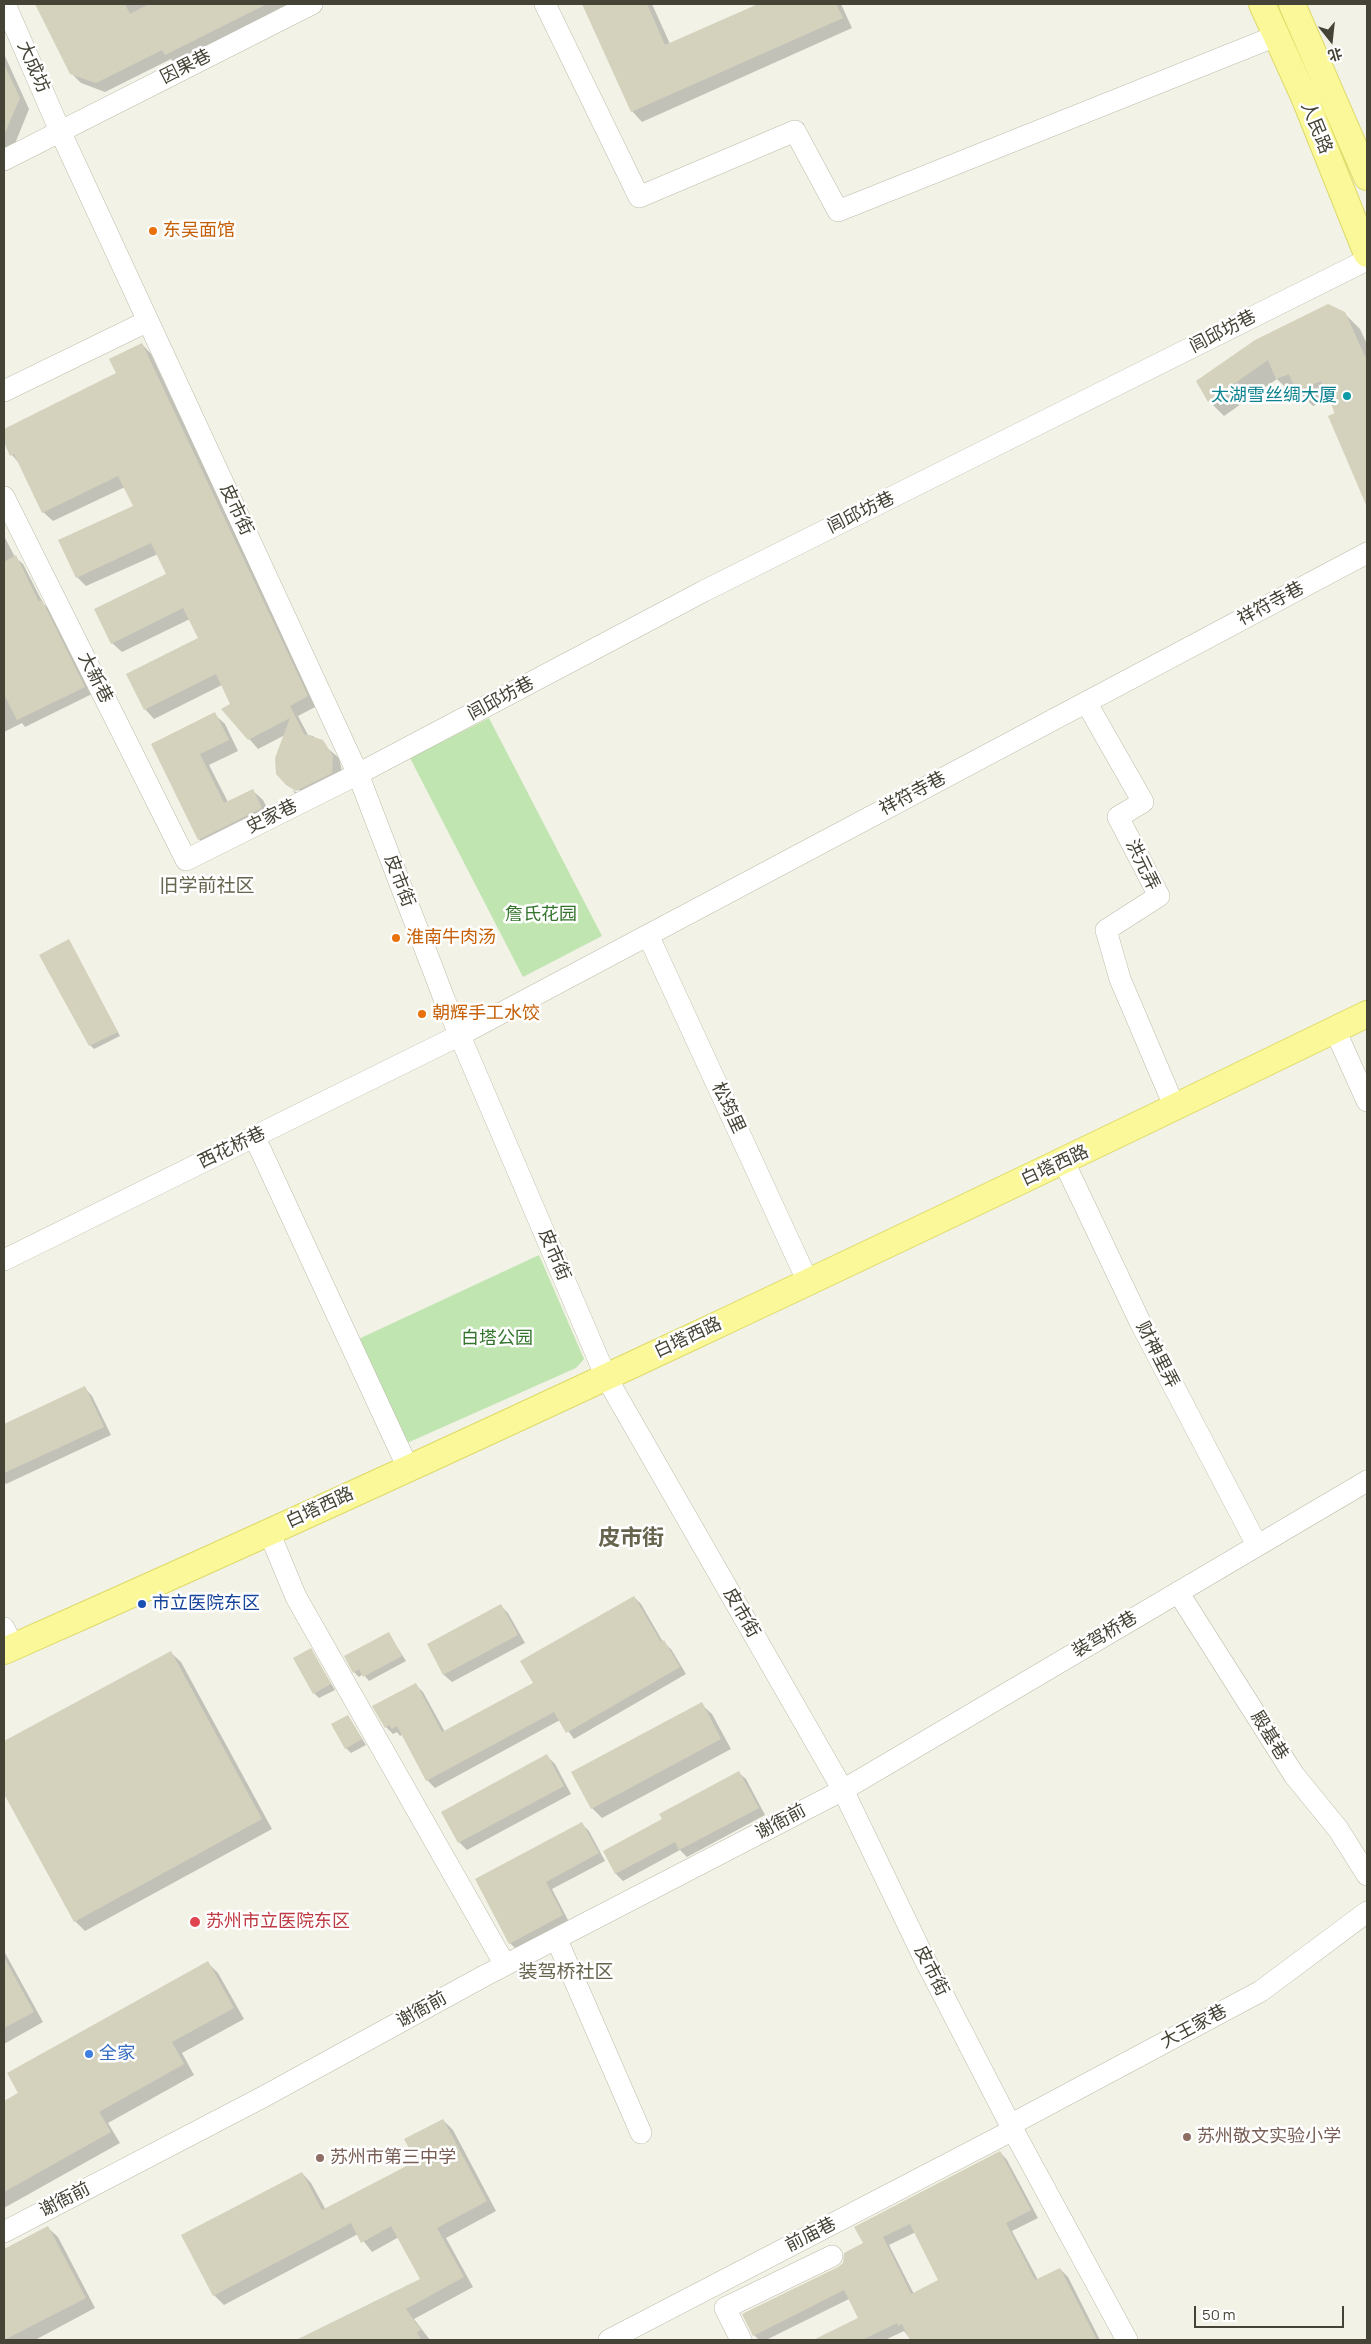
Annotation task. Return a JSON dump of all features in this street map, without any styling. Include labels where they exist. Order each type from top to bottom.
[{"type":"main road","name":"人民路","points":[[1262,4],[1367,254]]},
{"type":"main road","name":"人民路","points":[[1292,4],[1367,177]]},
{"type":"main road","name":"白塔西路","points":[[7,1642],[268,1532],[606,1377],[1064,1162],[1367,1014]]},
{"type":"street","name":"大成坊","points":[[5,4],[60,131]]},
{"type":"street","name":"因果巷","points":[[4,160],[312,4]]},
{"type":"street","points":[[545,4],[639,197],[795,131],[838,211],[1276,36]]},
{"type":"street","name":"皮市街","points":[[60,131],[358,774],[460,1034],[606,1377],[843,1790],[923,1956],[1011,2128],[1127,2340]]},
{"type":"street","name":"闾邱坊巷","points":[[358,774],[704,592],[1367,260]]},
{"type":"street","points":[[4,391],[148,321]]},
{"type":"street","name":"大新巷","points":[[4,496],[186,860]]},
{"type":"street","name":"祥符寺巷","points":[[460,1034],[1367,553]]},
{"type":"street","name":"洪元弄","points":[[1086,702],[1143,802],[1118,817],[1159,896],[1106,930],[1120,979],[1175,1108]]},
{"type":"street","name":"史家巷","points":[[186,860],[358,774]]},
{"type":"street","name":"松筠里","points":[[648,935],[808,1282]]},
{"type":"street","points":[[1335,1030],[1367,1101]]},
{"type":"street","name":"西花桥巷","points":[[4,1260],[255,1138],[460,1034]]},
{"type":"street","points":[[255,1138],[408,1468]]},
{"type":"street","name":"财神里弄","points":[[1064,1162],[1142,1324],[1257,1545]]},
{"type":"street","name":"装驾桥巷","points":[[843,1790],[1367,1481]]},
{"type":"street","points":[[268,1532],[296,1597],[505,1965]]},
{"type":"street","name":"殿基巷","points":[[1178,1592],[1294,1775],[1338,1829],[1367,1875]]},
{"type":"street","name":"谢衙前","points":[[4,2232],[263,2097],[505,1965],[557,1940],[843,1790]]},
{"type":"street","name":"大王家巷","points":[[1011,2128],[1262,1991],[1367,1912]]},
{"type":"street","points":[[557,1940],[641,2133]]},
{"type":"street","name":"前庙巷","points":[[609,2340],[1011,2128]]},
{"type":"street","points":[[741,2340],[725,2308],[832,2256]]},
{"type":"green space","name":"詹氏花园","points":[[489,718],[602,936],[523,977],[410,758]]},
{"type":"green space","name":"白塔公园","points":[[539,1255],[584,1359],[576,1368],[398,1447],[350,1343]]},
{"type":"building","points":[[35,4],[125,4],[130,14],[149,4],[267,4],[165,55],[162,50],[96,83],[70,74]]},
{"type":"building","points":[[582,4],[647,4],[665,45],[758,4],[836,4],[843,18],[631,112]]},
{"type":"building","points":[[4,64],[20,98],[4,135]]},
{"type":"building","name":"太湖雪丝绸大厦","points":[[1328,304],[1345,312],[1367,361],[1367,507],[1328,416],[1335,413],[1321,381],[1296,391],[1289,374],[1276,379],[1268,360],[1208,402],[1196,381],[1255,340]]},
{"type":"building","points":[[142,343],[308,696],[290,706],[304,734],[323,740],[333,756],[332,773],[296,791],[286,785],[276,774],[275,758],[290,718],[248,740],[221,709],[230,704],[216,674],[144,710],[126,674],[198,638],[183,608],[111,644],[94,609],[166,574],[151,543],[76,578],[58,540],[133,506],[118,476],[42,513],[14,454],[10,456],[4,442],[4,429],[116,373],[109,359]]},
{"type":"building","points":[[16,555],[39,602],[42,600],[85,687],[17,720],[4,694],[4,562]]},
{"type":"building","points":[[215,712],[229,740],[200,754],[224,803],[253,789],[262,808],[198,840],[151,744]]},
{"type":"building","points":[[69,939],[118,1032],[89,1046],[39,955]]},
{"type":"building","points":[[85,1386],[104,1427],[4,1473],[4,1424]]},
{"type":"building","points":[[634,1596],[661,1642],[664,1640],[680,1667],[566,1733],[554,1712],[426,1781],[397,1726],[392,1729],[389,1725],[385,1728],[372,1706],[416,1683],[442,1732],[533,1683],[520,1661]]},
{"type":"building","points":[[501,1604],[518,1635],[443,1675],[427,1644]]},
{"type":"building","points":[[389,1632],[402,1656],[363,1677],[359,1669],[353,1673],[344,1656]]},
{"type":"building","points":[[311,1648],[331,1684],[313,1694],[293,1658]]},
{"type":"building","points":[[171,1651],[262,1819],[74,1922],[4,1794],[4,1741]]},
{"type":"building","points":[[702,1702],[721,1739],[591,1809],[571,1772]]},
{"type":"building","points":[[348,1715],[362,1739],[345,1749],[331,1724]]},
{"type":"building","points":[[547,1754],[564,1786],[458,1843],[441,1812]]},
{"type":"building","points":[[739,1771],[759,1808],[679,1850],[675,1842],[615,1874],[603,1851],[662,1819],[659,1814]]},
{"type":"building","points":[[582,1822],[599,1853],[546,1882],[563,1915],[509,1944],[475,1879]]},
{"type":"building","points":[[4,1957],[34,2012],[4,2028]]},
{"type":"building","points":[[208,1961],[234,2008],[172,2042],[184,2064],[99,2112],[111,2132],[4,2192],[4,2101],[18,2093],[7,2073]]},
{"type":"building","points":[[443,2119],[487,2201],[437,2228],[464,2277],[406,2309],[421,2330],[417,2332],[421,2340],[296,2340],[420,2279],[391,2226],[361,2243],[351,2223],[213,2296],[181,2235],[302,2172],[322,2210],[416,2161],[404,2139]]},
{"type":"building","points":[[1000,2151],[1031,2210],[1006,2223],[1035,2280],[1060,2268],[1097,2340],[910,2340],[902,2324],[898,2326],[897,2323],[862,2340],[813,2340],[858,2318],[844,2290],[753,2336],[742,2314],[838,2267],[843,2263],[844,2253],[863,2243],[854,2227]],"holes":[[[910,2224],[938,2280],[911,2294],[883,2237]]]},
{"type":"building","points":[[48,2226],[86,2298],[4,2340],[4,2249]]},
{"type":"place","name":"东吴面馆","points":[[153,231]]},
{"type":"place","name":"太湖雪丝绸大厦","points":[[1347,396]]},
{"type":"place","name":"淮南牛肉汤","points":[[396,938]]},
{"type":"place","name":"朝辉手工水饺","points":[[422,1014]]},
{"type":"place","name":"市立医院东区","points":[[142,1604]]},
{"type":"place","name":"苏州市立医院东区","points":[[195,1922]]},
{"type":"place","name":"全家","points":[[89,2054]]},
{"type":"place","name":"苏州敬文实验小学","points":[[1187,2137]]},
{"type":"place","name":"苏州市第三中学","points":[[320,2158]]},
{"type":"district","name":"旧学前社区","points":[[207,887]]},
{"type":"district","name":"皮市街","points":[[631,1539]]},
{"type":"district","name":"装驾桥社区","points":[[566,1973]]}]
